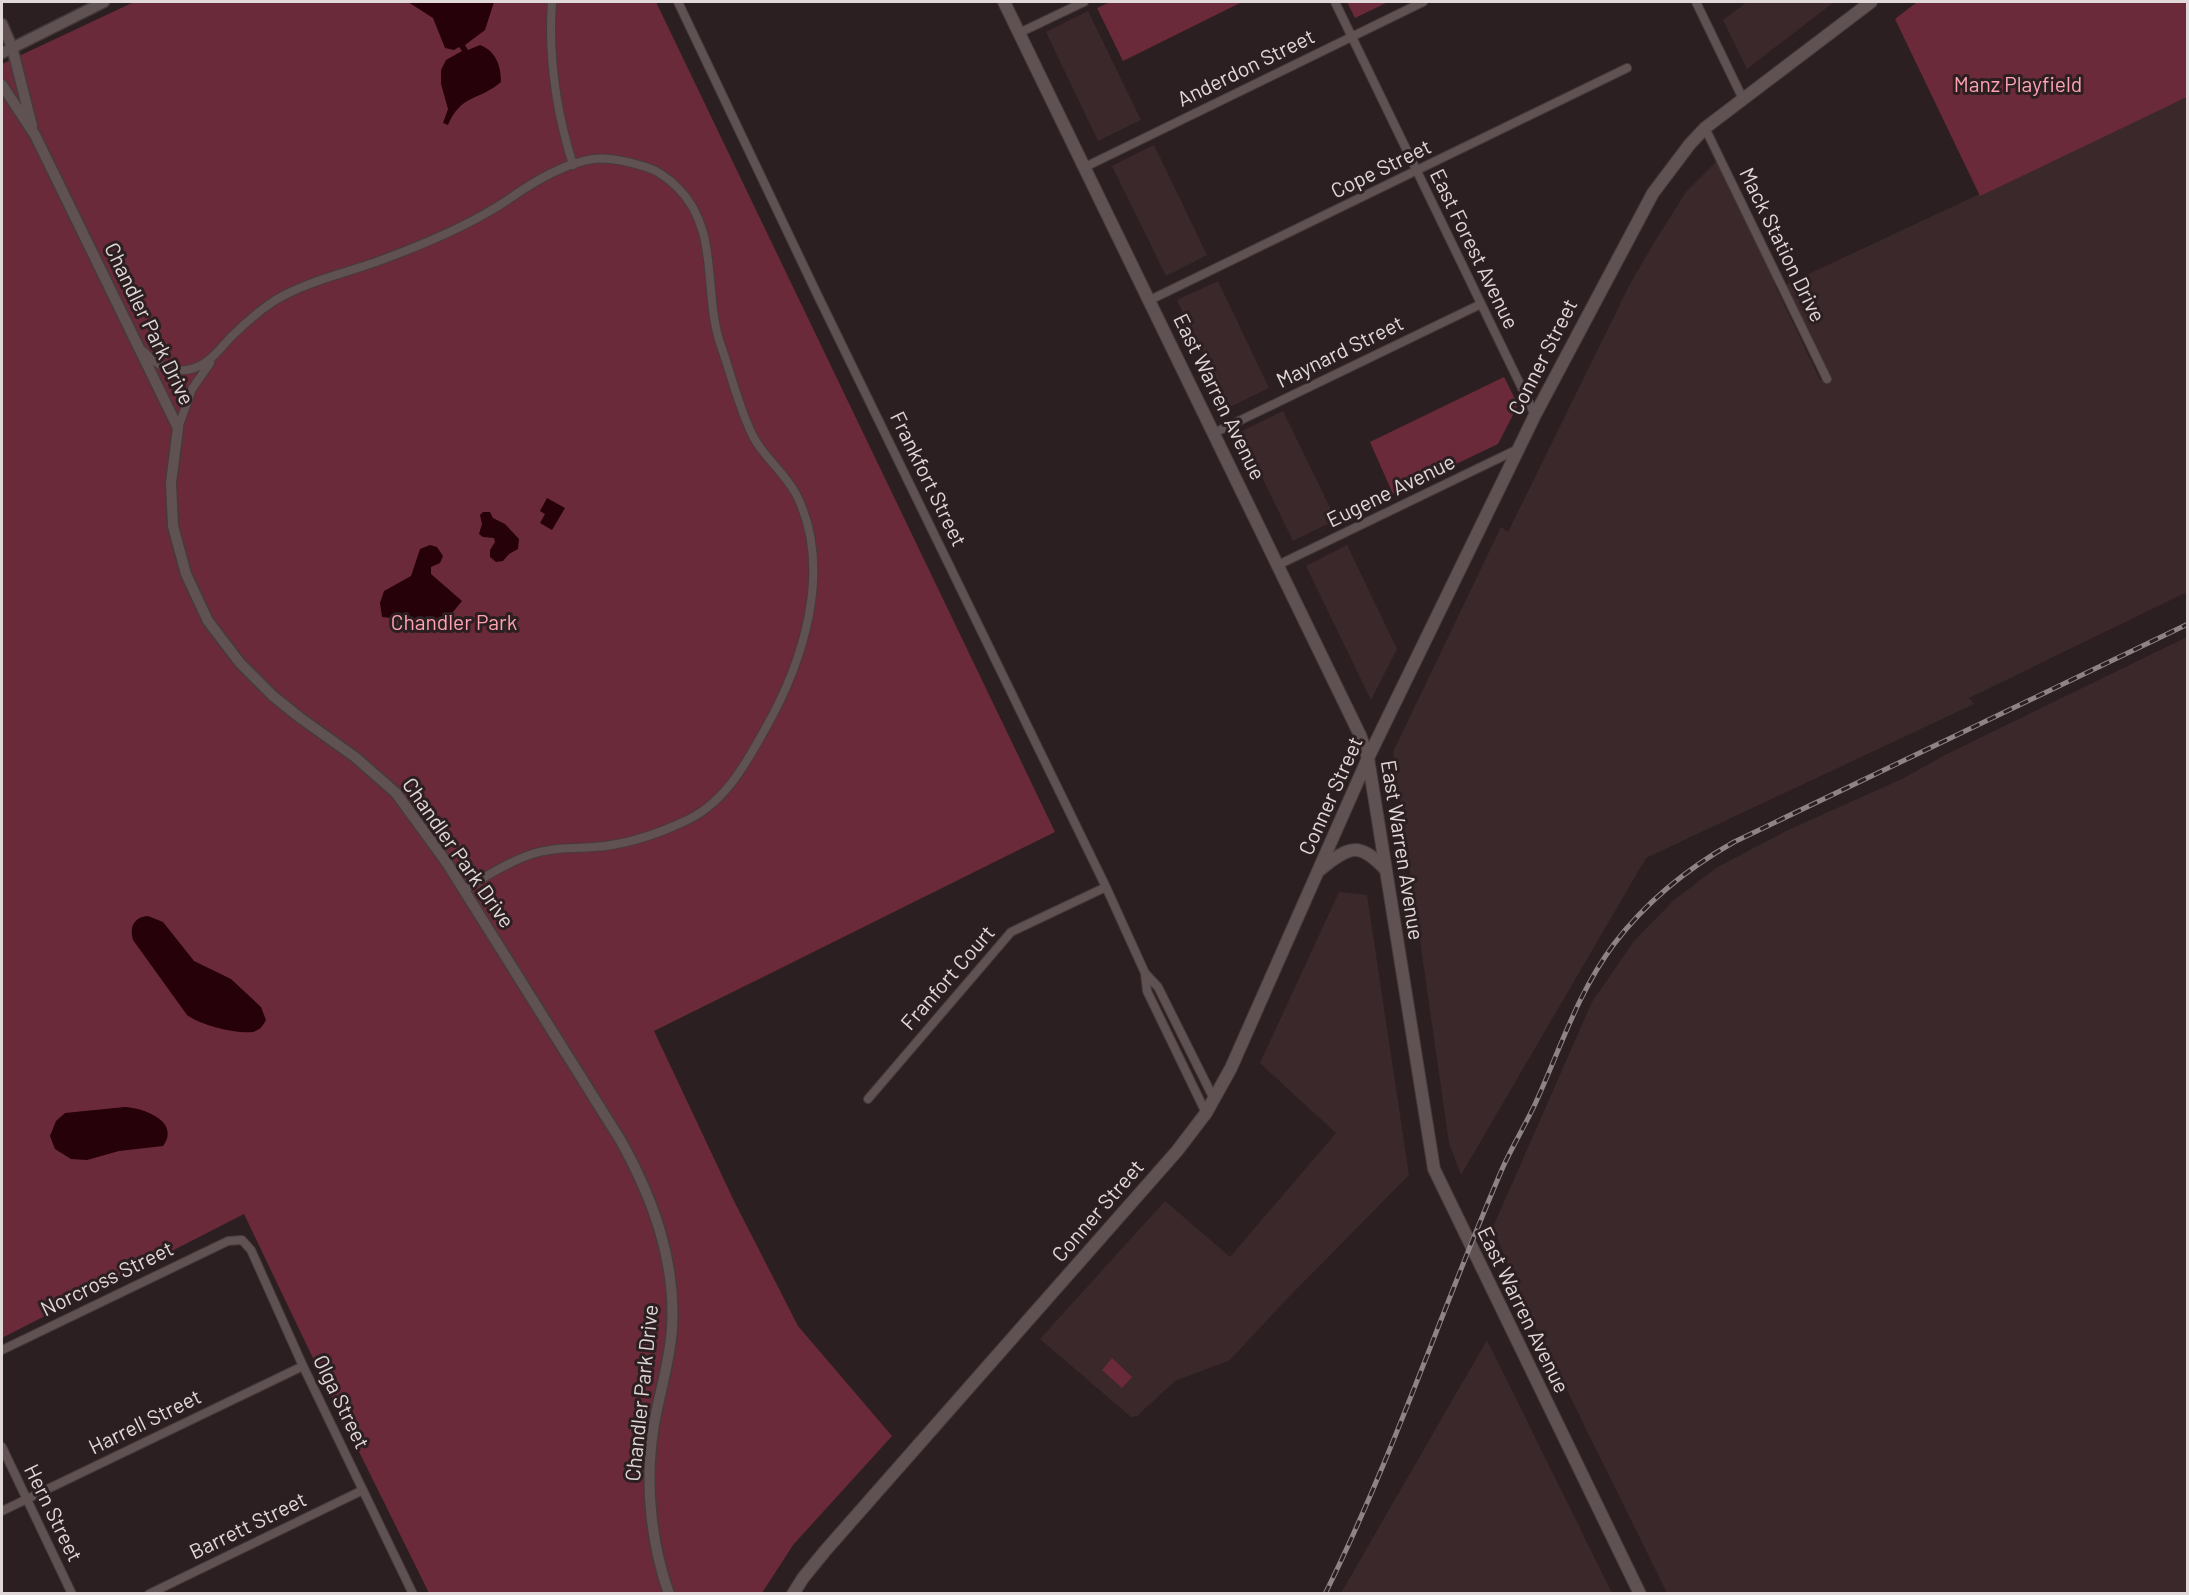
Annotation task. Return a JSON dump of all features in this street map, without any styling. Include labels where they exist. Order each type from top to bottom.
[{"type":"main road","name":"East Warren Avenue","points":[[1004,2],[1360,735],[1368,759],[1434,1169],[1640,1593]]},
{"type":"main road","name":"Conner Street","points":[[793,1593],[825,1551],[1176,1151],[1206,1113],[1231,1068],[1368,759],[1518,449],[1653,193],[1705,128],[1871,2]]},
{"type":"main road","points":[[1318,872],[1337,856],[1357,850],[1366,851],[1372,855],[1386,870]]},
{"type":"street","points":[[2,52],[104,2]]},
{"type":"street","points":[[552,2],[550,44],[552,71],[559,119],[573,165]]},
{"type":"street","name":"Frankfort Street","points":[[678,2],[818,296],[1106,886],[1145,973]]},
{"type":"street","points":[[1019,33],[1084,2]]},
{"type":"street","name":"East Forest Avenue","points":[[1335,2],[1535,415]]},
{"type":"street","name":"Anderdon Street","points":[[1084,167],[1423,2]]},
{"type":"street","points":[[1696,2],[1743,99]]},
{"type":"street","name":"Chandler Park Drive","points":[[2,24],[12,47],[35,135]]},
{"type":"street","name":"Cope Street","points":[[1150,300],[1627,68]]},
{"type":"street","name":"Chandler Park Drive","points":[[2,85],[35,135],[178,428],[171,483],[173,526],[186,574],[208,621],[229,650],[267,690],[299,717],[355,757],[396,793],[463,890],[621,1141],[647,1192],[660,1231],[672,1292],[669,1356],[653,1432],[650,1485],[655,1536],[669,1593]]},
{"type":"street","name":"Mack Station Drive","points":[[1705,128],[1827,379]]},
{"type":"street","points":[[137,344],[153,362],[173,370],[195,368],[215,355],[249,320],[278,298],[429,240],[508,200],[524,187],[573,165],[593,159],[624,161],[656,171],[671,182],[693,206],[706,238],[710,291],[717,334],[746,417],[756,441],[789,481],[804,514],[812,561],[810,610],[798,661],[780,704],[739,773],[723,794],[710,806],[687,821],[643,838],[618,844],[550,850],[531,854],[463,890]]},
{"type":"street","name":"Maynard Street","points":[[1214,433],[1480,304]]},
{"type":"street","points":[[178,428],[192,389],[215,355]]},
{"type":"street","name":"Eugene Avenue","points":[[1278,566],[1518,449]]},
{"type":"street","name":"Franfort Court","points":[[868,1099],[1011,932],[1106,886]]},
{"type":"street","points":[[1145,973],[1158,987],[1214,1099]]},
{"type":"street","points":[[1145,973],[1147,990],[1206,1113]]},
{"type":"street","name":"Olga Street","points":[[228,1241],[236,1239],[247,1244],[303,1366],[413,1593]]},
{"type":"street","name":"Norcross Street","points":[[2,1350],[228,1241]]},
{"type":"street","name":"Harrell Street","points":[[2,1511],[303,1366]]},
{"type":"street","name":"Hern Street","points":[[2,1448],[72,1593]]},
{"type":"street","name":"Barrett Street","points":[[149,1593],[363,1490]]},
{"type":"shaded area","points":[[408,2],[494,2],[485,30],[465,45],[468,50],[480,45],[494,55],[499,65],[501,82],[465,103],[453,115],[448,125],[443,123],[448,109],[441,84],[441,70],[446,60],[462,51],[459,47],[454,50],[445,48],[433,18]]},
{"type":"shaded area","points":[[1747,2],[1834,2],[1747,69],[1723,20]]},
{"type":"shaded area","points":[[1088,11],[1141,120],[1098,141],[1046,32]]},
{"type":"shaded area","points":[[2187,97],[2187,592],[1969,698],[1974,704],[1646,858],[1461,1175],[1449,1143],[1393,752],[1501,527],[1508,532],[1629,286],[1686,192],[1720,158],[1780,281],[1775,285],[1820,380],[1830,374],[1785,285]]},
{"type":"shaded area","points":[[1154,145],[1207,255],[1166,276],[1112,166]]},
{"type":"shaded area","points":[[1218,281],[1269,388],[1228,408],[1177,300]]},
{"type":"shaded area","points":[[1283,411],[1336,520],[1293,541],[1240,432]]},
{"type":"shaded area","points":[[547,498],[565,508],[552,530],[540,523],[545,514],[540,511]]},
{"type":"shaded area","points":[[483,512],[490,512],[493,518],[505,524],[519,539],[518,549],[503,561],[496,562],[490,557],[490,550],[495,542],[494,538],[483,537],[479,534],[482,524],[480,515]]},
{"type":"shaded area","points":[[430,545],[437,547],[443,556],[440,563],[431,567],[431,574],[462,601],[438,630],[428,622],[382,617],[380,603],[384,591],[411,576],[420,549]]},
{"type":"shaded area","points":[[1347,545],[1397,649],[1371,700],[1306,566]]},
{"type":"shaded area","points":[[2187,637],[2187,1593],[1667,1593],[1518,1291],[1493,1227],[1592,1002],[1634,941],[1673,901],[1716,868],[1786,831],[1904,778],[1945,755]]},
{"type":"shaded area","points":[[1339,892],[1367,895],[1409,1175],[1230,1360],[1175,1381],[1137,1416],[1131,1417],[1040,1339],[1165,1201],[1230,1257],[1336,1133],[1260,1063]]},
{"type":"shaded area","points":[[148,916],[163,922],[194,961],[231,979],[261,1007],[266,1020],[257,1031],[228,1030],[200,1022],[187,1015],[133,940],[132,927],[139,918]]},
{"type":"shaded area","points":[[125,1107],[150,1113],[164,1123],[167,1137],[163,1146],[119,1151],[87,1160],[71,1159],[55,1149],[50,1136],[56,1121],[65,1113]]},
{"type":"shaded area","points":[[1487,1340],[1612,1593],[1341,1593]]},
{"type":"green space","name":"Chandler Park","points":[[134,2],[656,2],[1055,832],[654,1031],[734,1201],[798,1326],[892,1436],[793,1545],[762,1593],[429,1593],[244,1214],[2,1338],[2,64]]},
{"type":"green space","points":[[1110,2],[1242,2],[1123,61],[1097,8]]},
{"type":"green space","points":[[1347,2],[1388,2],[1355,18]]},
{"type":"green space","name":"Manz Playfield","points":[[1917,2],[2187,2],[2187,97],[1980,196],[1895,19]]},
{"type":"green space","points":[[1504,377],[1518,405],[1498,444],[1393,494],[1370,442]]},
{"type":"green space","points":[[1112,1358],[1132,1377],[1122,1388],[1102,1370]]},
{"type":"railway","points":[[1325,1594],[1396,1435],[1503,1167],[1536,1102],[1580,1001],[1601,963],[1626,929],[1669,887],[1700,863],[1734,842],[2188,624]]}]
